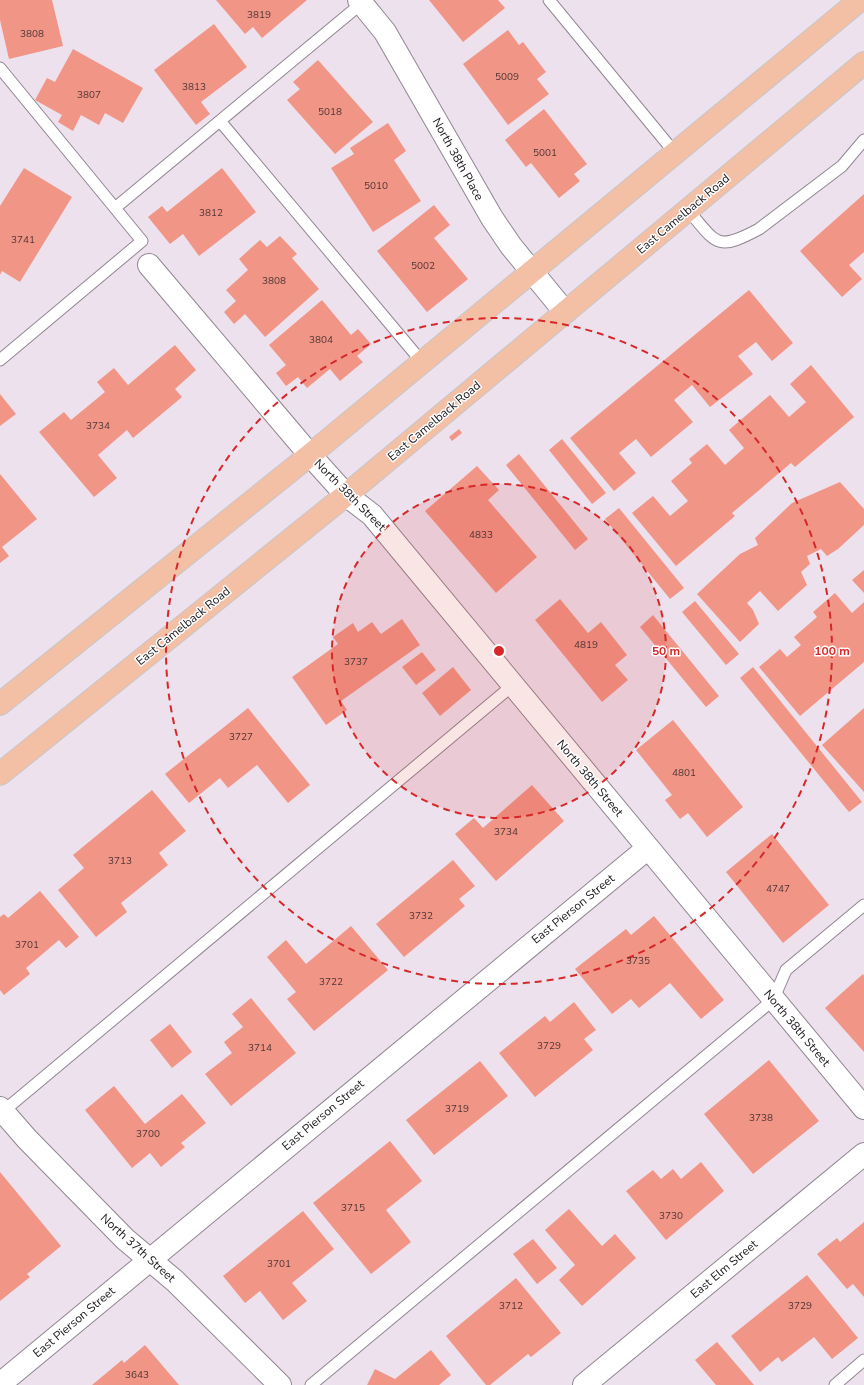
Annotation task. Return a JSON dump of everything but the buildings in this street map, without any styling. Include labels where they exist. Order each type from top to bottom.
[{"type":"main road","points":[[0,704],[310,455],[860,0]]},
{"type":"main road","name":"East Camelback Road","points":[[0,774],[346,494],[864,63]]},
{"type":"street","name":"North 38th Place","points":[[360,2],[385,32],[492,218],[531,271],[565,312]]},
{"type":"street","points":[[149,265],[310,455]]},
{"type":"street","name":"North 38th Street","points":[[310,455],[346,494],[372,515],[864,1108]]},
{"type":"street","name":"East Pierson Street","points":[[0,1384],[648,848]]},
{"type":"street","name":"North 37th Street","points":[[1,1111],[125,1239],[175,1281],[280,1385]]},
{"type":"street","name":"East Elm Street","points":[[584,1385],[864,1154]]},
{"type":"lane","points":[[549,0],[675,154]]},
{"type":"lane","points":[[115,208],[360,2]]},
{"type":"lane","points":[[0,68],[142,241],[0,360]]},
{"type":"lane","points":[[220,121],[422,362]]},
{"type":"lane","points":[[688,210],[712,238],[721,243],[746,236],[759,229],[842,166],[864,140]]},
{"type":"lane","points":[[1,1111],[513,685]]},
{"type":"lane","points":[[311,1385],[773,1000],[786,970],[864,905]]},
{"type":"lane","points":[[834,1385],[864,1360]]}]
